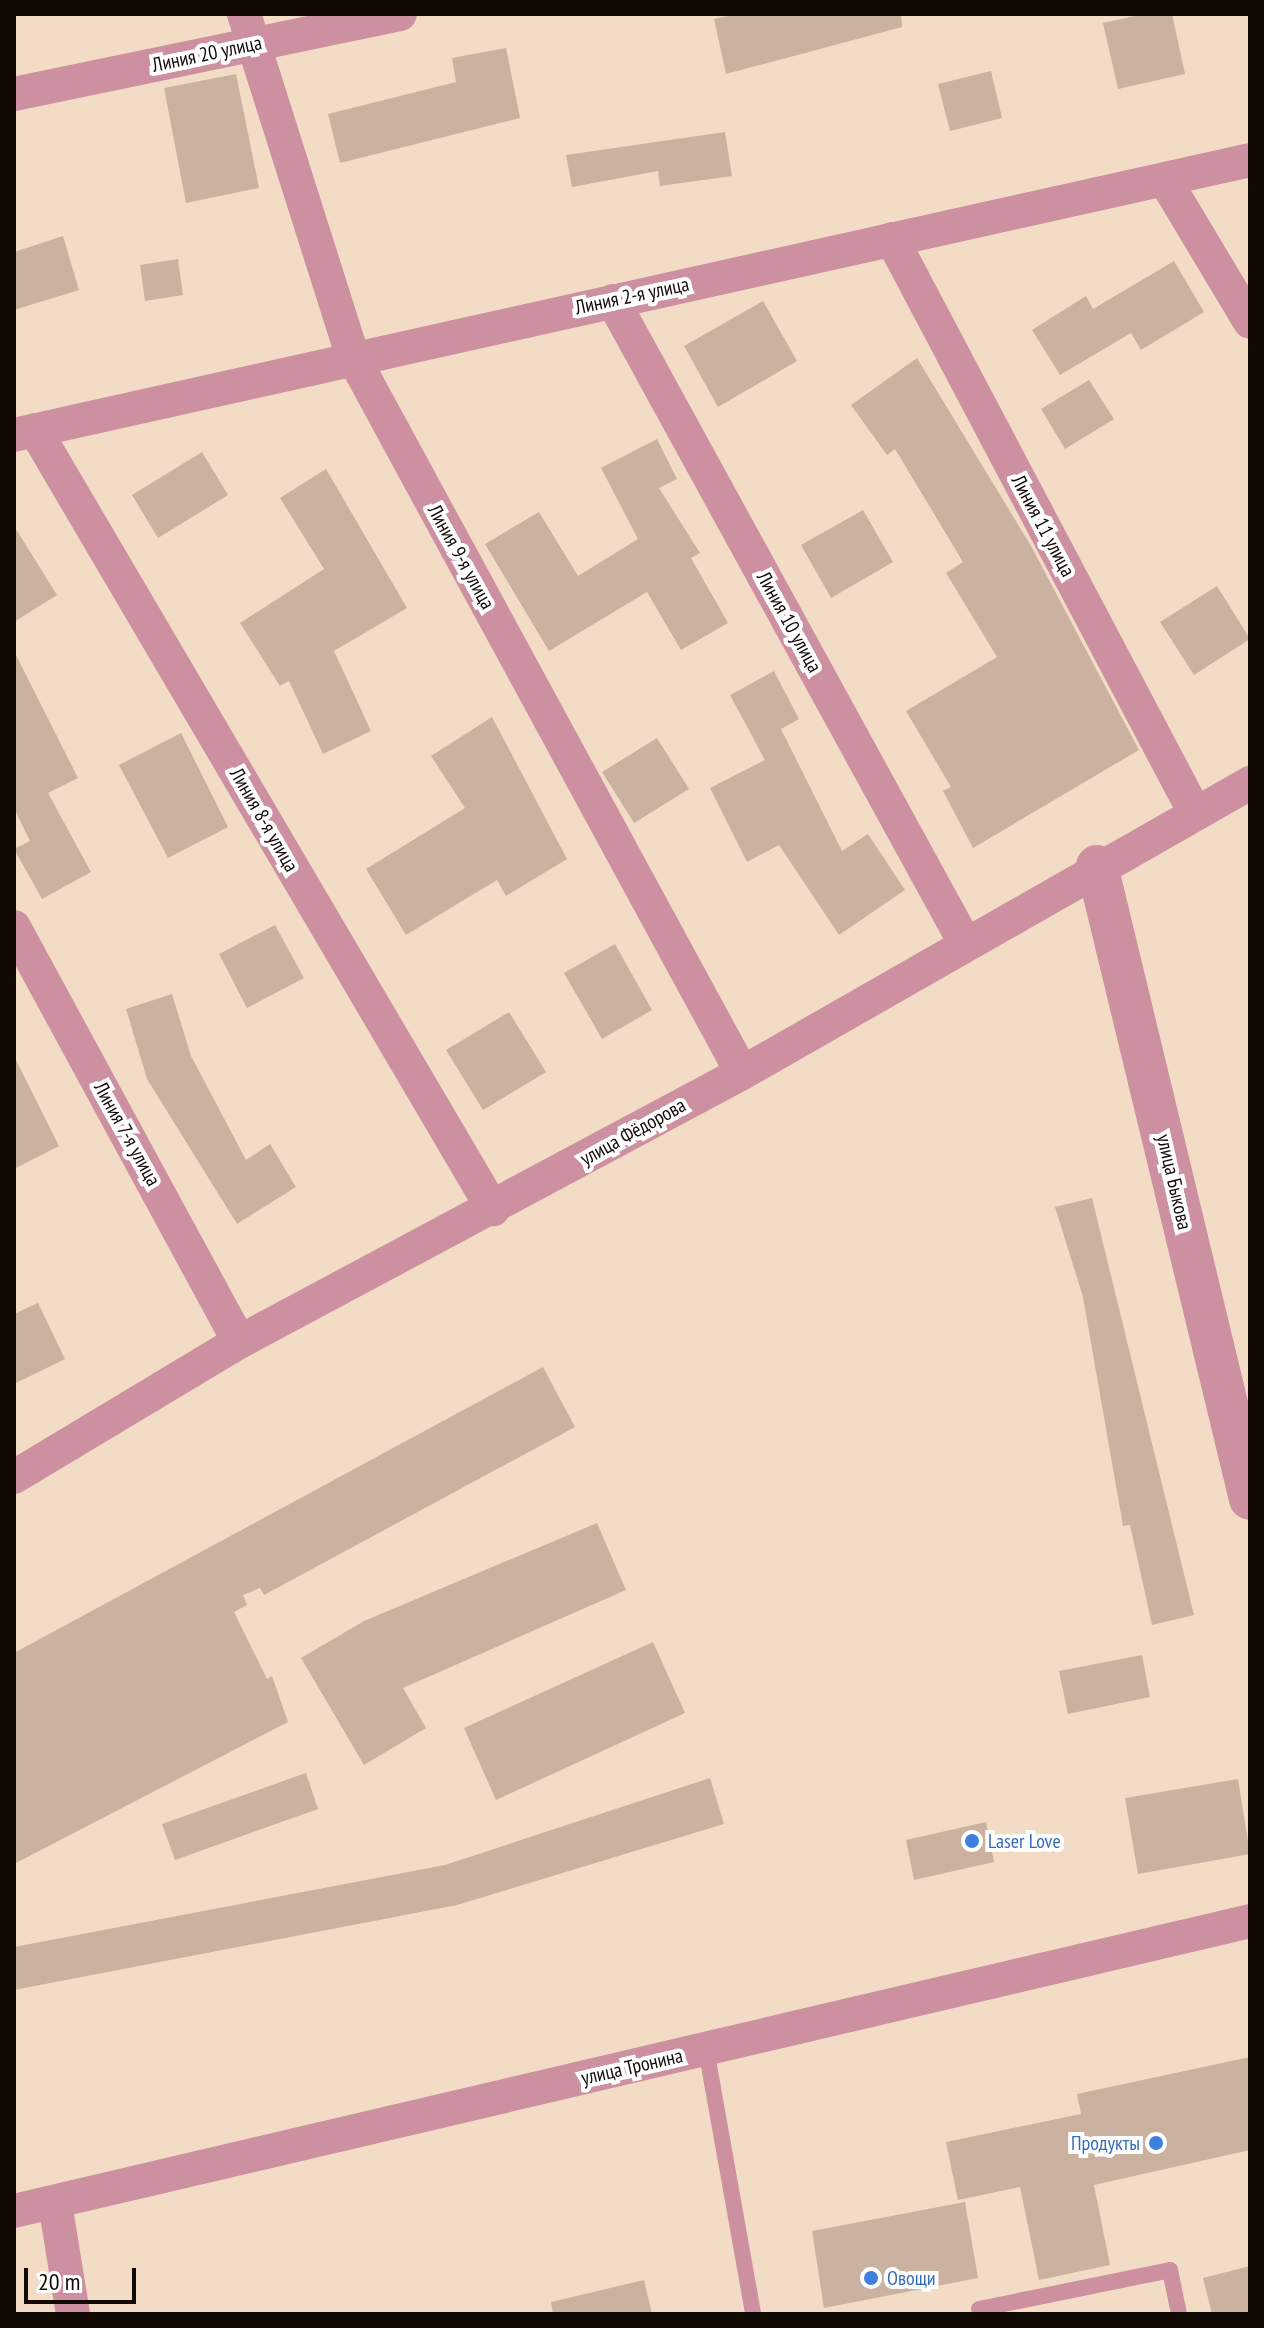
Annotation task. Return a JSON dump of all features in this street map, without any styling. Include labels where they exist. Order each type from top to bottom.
[{"type":"street","name":"Линия 20 улица","points":[[14,94],[248,29],[400,14]]},
{"type":"street","name":"Линия 9-я улица","points":[[248,29],[353,357],[742,1073]]},
{"type":"street","name":"Линия 2-я улица","points":[[25,433],[353,357],[1250,160]]},
{"type":"street","points":[[1165,180],[1250,322]]},
{"type":"street","name":"Линия 11 улица","points":[[892,239],[1195,813]]},
{"type":"street","name":"Линия 10 улица","points":[[613,301],[965,943]]},
{"type":"street","name":"Линия 8-я улица","points":[[25,433],[493,1209]]},
{"type":"street","name":"улица Фёдорова","points":[[14,1477],[239,1342],[493,1209],[742,1073],[1097,866],[1250,783]]},
{"type":"street","name":"улица Быкова","points":[[1097,866],[1250,1499]]},
{"type":"street","name":"Линия 7-я улица","points":[[14,927],[239,1342]]},
{"type":"street","name":"улица Тронина","points":[[14,2211],[1250,1921]]},
{"type":"street","points":[[55,2203],[73,2314]]},
{"type":"lane","points":[[706,2049],[753,2314]]},
{"type":"lane","points":[[979,2309],[1170,2270],[1179,2314]]},
{"type":"building","points":[[737,14],[901,14],[902,27],[726,74],[714,19]]},
{"type":"building","points":[[1144,14],[1172,14],[1185,74],[1118,89],[1103,23]]},
{"type":"building","points":[[506,48],[520,118],[340,163],[328,114],[456,82],[452,58]]},
{"type":"building","points":[[991,71],[1002,118],[950,131],[938,84]]},
{"type":"building","points":[[236,74],[259,188],[186,203],[164,88]]},
{"type":"building","points":[[725,132],[732,176],[660,186],[658,171],[572,187],[566,155]]},
{"type":"building","points":[[63,236],[79,290],[14,310],[14,252]]},
{"type":"building","points":[[178,259],[183,295],[145,301],[140,265]]},
{"type":"building","points":[[1174,261],[1204,312],[1141,350],[1131,333],[1060,375],[1032,330],[1086,296],[1093,309]]},
{"type":"building","points":[[763,301],[797,361],[718,407],[684,346]]},
{"type":"building","points":[[917,358],[1031,546],[1139,750],[973,848],[943,791],[951,787],[906,711],[997,657],[946,573],[963,562],[895,449],[887,455],[851,405]]},
{"type":"building","points":[[1089,380],[1114,419],[1065,449],[1041,409]]},
{"type":"building","points":[[657,439],[677,479],[659,488],[700,553],[691,558],[728,623],[681,650],[647,592],[549,651],[485,544],[539,512],[578,576],[638,539],[601,468]]},
{"type":"building","points":[[202,452],[228,495],[158,538],[132,495]]},
{"type":"building","points":[[326,469],[407,608],[334,651],[371,731],[323,754],[289,681],[280,686],[240,623],[324,569],[280,498]]},
{"type":"building","points":[[863,510],[893,562],[831,598],[801,545]]},
{"type":"building","points":[[14,526],[57,595],[14,622]]},
{"type":"building","points":[[1217,586],[1250,639],[1194,675],[1160,622]]},
{"type":"building","points":[[14,651],[78,778],[48,793],[91,872],[42,899],[14,849],[30,841],[14,808]]},
{"type":"building","points":[[774,671],[799,719],[781,729],[842,851],[868,834],[905,890],[839,935],[779,845],[747,862],[710,788],[765,760],[730,695]]},
{"type":"building","points":[[492,717],[567,859],[506,896],[497,880],[406,935],[366,869],[465,808],[431,756]]},
{"type":"building","points":[[181,733],[228,827],[168,858],[119,765]]},
{"type":"building","points":[[657,738],[689,789],[634,823],[602,772]]},
{"type":"building","points":[[275,925],[304,978],[247,1008],[219,954]]},
{"type":"building","points":[[615,944],[652,1010],[602,1039],[564,973]]},
{"type":"building","points":[[172,994],[191,1056],[246,1160],[270,1144],[296,1187],[237,1224],[147,1079],[126,1009]]},
{"type":"building","points":[[509,1012],[546,1072],[483,1110],[446,1050]]},
{"type":"building","points":[[14,1056],[59,1146],[14,1169]]},
{"type":"building","points":[[1092,1198],[1194,1615],[1152,1625],[1130,1525],[1123,1526],[1083,1297],[1055,1207]]},
{"type":"building","points":[[38,1303],[65,1359],[14,1384],[14,1314]]},
{"type":"building","points":[[543,1367],[575,1427],[264,1595],[260,1588],[243,1595],[247,1605],[234,1612],[267,1679],[272,1676],[288,1722],[14,1864],[14,1653]]},
{"type":"building","points":[[597,1523],[626,1590],[403,1688],[426,1728],[364,1765],[301,1658],[364,1621]]},
{"type":"building","points":[[653,1642],[685,1713],[496,1800],[464,1728]]},
{"type":"building","points":[[1142,1655],[1150,1697],[1068,1714],[1059,1671]]},
{"type":"building","points":[[306,1773],[318,1809],[175,1860],[162,1824]]},
{"type":"building","points":[[710,1778],[724,1824],[457,1905],[14,1990],[14,1947],[445,1865]]},
{"type":"building","points":[[1238,1779],[1250,1854],[1138,1874],[1125,1798]]},
{"type":"building","points":[[986,1822],[994,1862],[914,1880],[906,1840]]},
{"type":"building","points":[[1250,2057],[1250,2150],[1094,2185],[1110,2265],[1039,2280],[1020,2187],[958,2200],[946,2142],[1081,2114],[1077,2094]]},
{"type":"building","points":[[965,2202],[978,2278],[824,2308],[812,2231]]},
{"type":"building","points":[[1250,2266],[1250,2314],[1212,2314],[1203,2278]]},
{"type":"building","points":[[644,2280],[652,2314],[553,2314],[551,2302]]},
{"type":"place","name":"Laser Love","points":[[972,1841]]},
{"type":"place","name":"Продукты","points":[[1156,2143]]},
{"type":"place","name":"Овощи","points":[[871,2278]]}]
